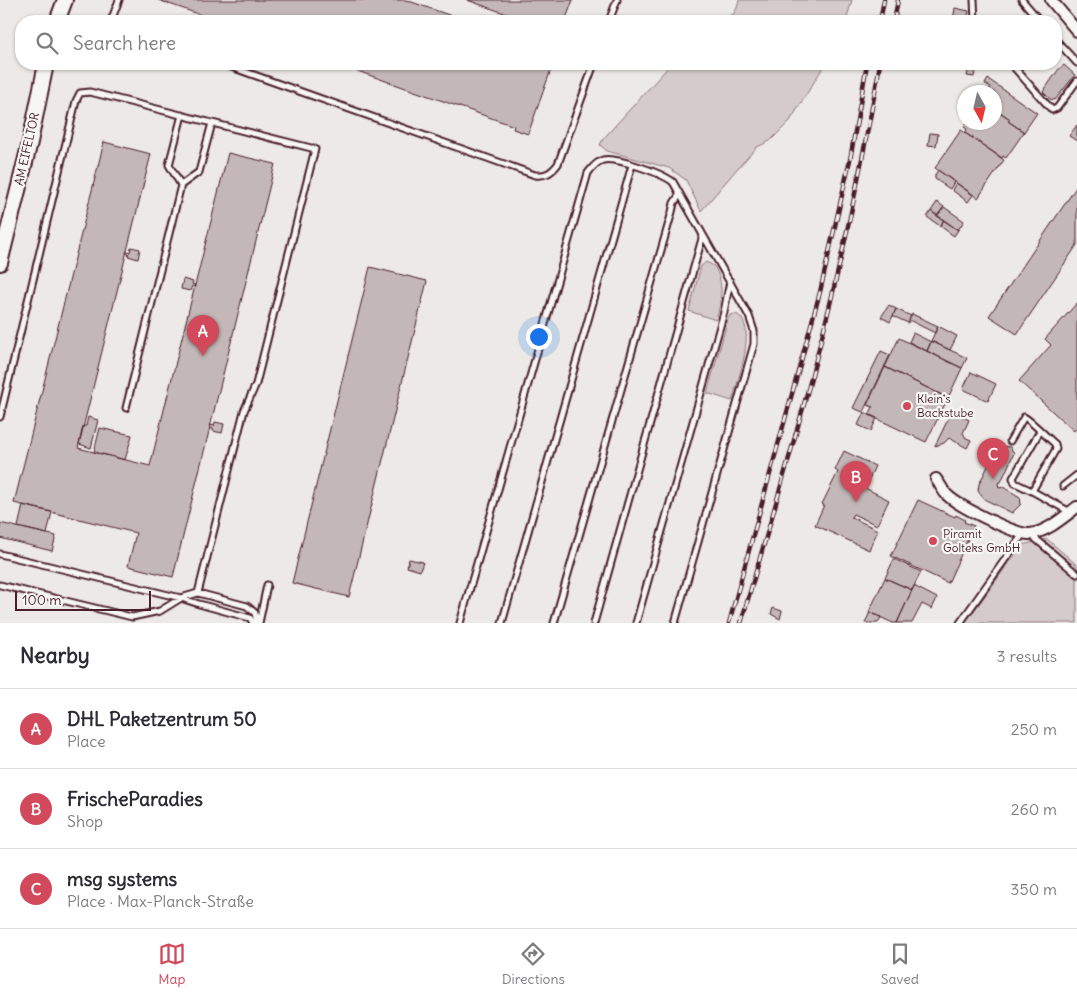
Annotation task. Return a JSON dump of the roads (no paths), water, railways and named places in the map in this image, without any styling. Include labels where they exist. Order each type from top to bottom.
[{"type":"main road","points":[[59,15],[64,0]]},
{"type":"main road","name":"AM EIFELTOR","points":[[0,263],[30,142],[45,70]]},
{"type":"street","points":[[1051,0],[1077,31]]},
{"type":"street","points":[[936,479],[947,495],[958,504],[1011,530],[1026,534],[1041,532],[1074,510]]},
{"type":"lane","points":[[113,15],[118,0]]},
{"type":"lane","points":[[611,15],[616,0]]},
{"type":"lane","points":[[974,0],[975,15]]},
{"type":"lane","points":[[1022,0],[1035,15]]},
{"type":"lane","points":[[1062,47],[1077,64]]},
{"type":"lane","points":[[240,70],[535,175],[544,176],[558,164],[592,70]]},
{"type":"lane","points":[[1016,70],[1052,110],[1057,108],[1077,81]]},
{"type":"lane","points":[[0,417],[76,101],[80,94],[90,92],[315,150],[256,384],[244,411],[198,593]]},
{"type":"lane","points":[[181,185],[170,165],[182,116]]},
{"type":"lane","points":[[126,408],[181,185],[199,172],[212,123]]},
{"type":"lane","points":[[460,623],[588,173],[601,160],[611,160],[632,165],[668,178],[680,194],[730,281],[752,324],[755,336],[675,623]]},
{"type":"lane","points":[[502,623],[632,165]]},
{"type":"lane","points":[[554,623],[674,203],[680,194]]},
{"type":"lane","points":[[594,623],[703,234]]},
{"type":"lane","points":[[636,623],[724,312],[730,281]]},
{"type":"lane","points":[[1010,441],[1024,417],[1055,444],[1056,449],[1032,491]]},
{"type":"lane","points":[[1040,432],[1014,478],[1015,483],[1074,510]]},
{"type":"lane","points":[[1063,486],[1077,475]]},
{"type":"lane","points":[[960,623],[1026,534],[1077,574]]},
{"type":"lane","points":[[0,554],[181,598],[250,618],[256,623]]},
{"type":"lane","points":[[0,584],[132,617],[160,612],[181,598],[198,593],[248,606],[255,613],[256,623]]},
{"type":"lane","points":[[256,623],[267,585]]},
{"type":"railway","points":[[881,15],[884,0]]},
{"type":"railway","points":[[895,15],[898,0]]},
{"type":"railway","points":[[729,623],[820,292],[850,160],[866,70]]},
{"type":"railway","points":[[741,623],[791,452],[826,322],[854,199],[879,70]]},
{"type":"place","name":"DHL Paketzentrum 50","points":[[203,356]]},
{"type":"place","name":"Klein's Backstube","points":[[907,406]]},
{"type":"place","name":"msg systems","points":[[993,479]]},
{"type":"place","name":"FrischeParadies","points":[[856,502]]},
{"type":"place","name":"Piramit Golteks GmbH","points":[[933,541]]}]
